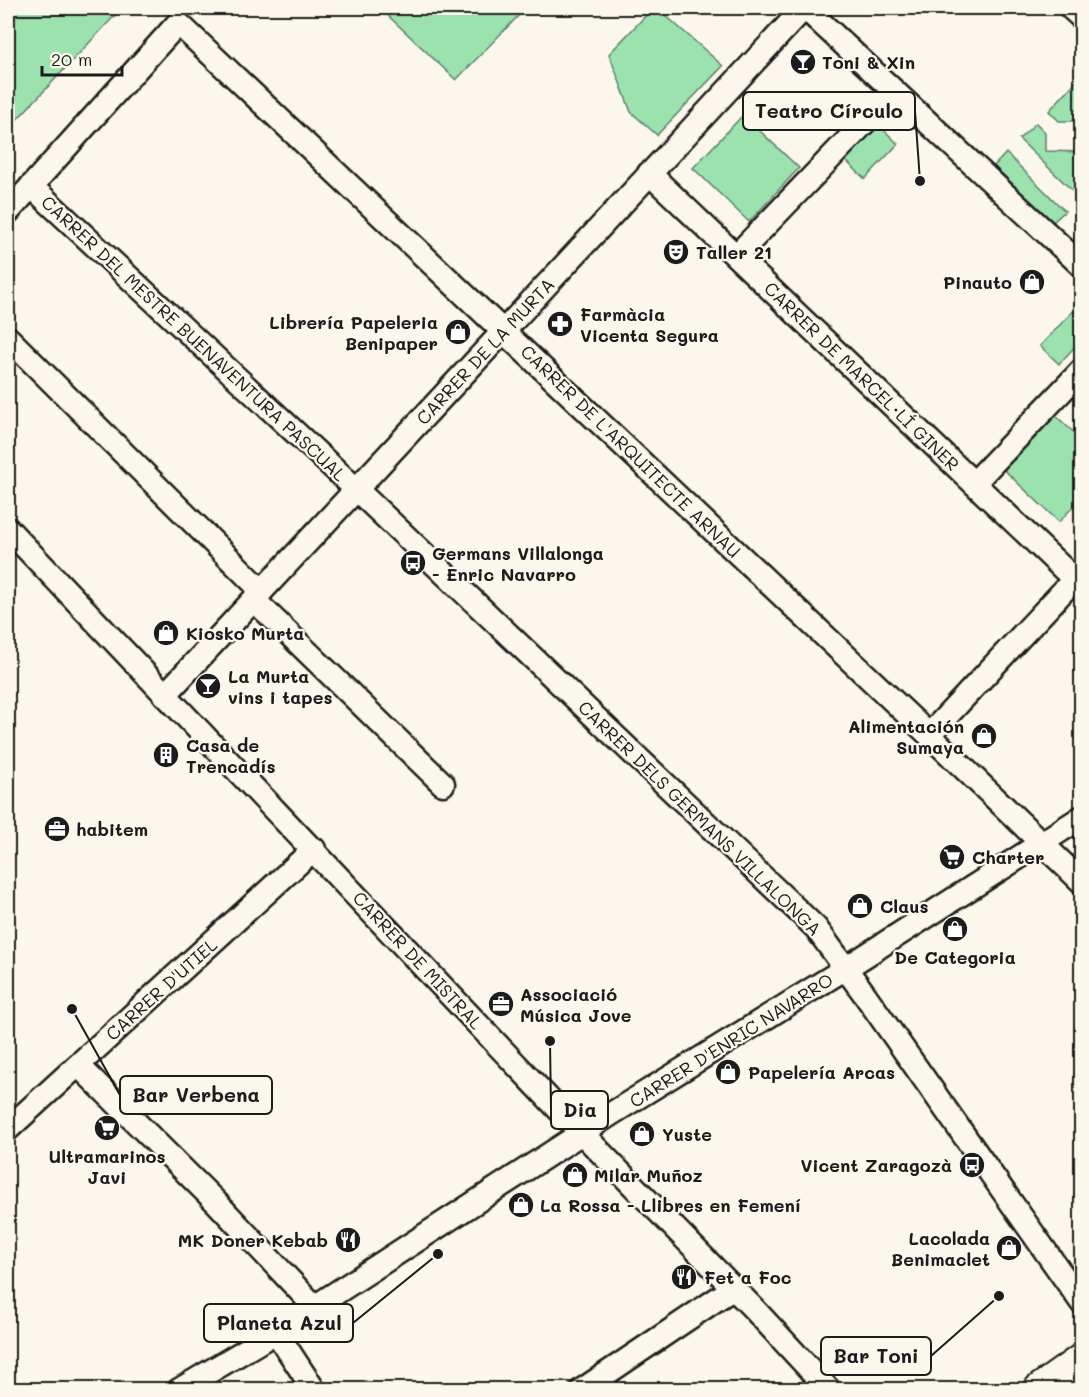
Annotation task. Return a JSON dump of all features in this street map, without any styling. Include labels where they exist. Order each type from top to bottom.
[{"type":"street","points":[[805,8],[1082,266]]},
{"type":"street","name":"CARRER DE LA MURTA","points":[[165,695],[805,8]]},
{"type":"street","points":[[1071,8],[1082,18]]},
{"type":"street","name":"CARRER DE L'ARQUITECTE ARNAU","points":[[31,186],[178,23],[1082,882]]},
{"type":"street","points":[[736,256],[894,92]]},
{"type":"street","name":"CARRER DE MARCEL·LÍ GINER","points":[[649,174],[974,483],[1078,575]]},
{"type":"street","points":[[8,212],[31,186]]},
{"type":"street","name":"CARRER DEL MESTRE BUENAVENTURA PASCUAL","points":[[31,186],[357,490]]},
{"type":"street","points":[[8,338],[442,784]]},
{"type":"street","points":[[974,483],[1082,370]]},
{"type":"street","name":"CARRER DELS GERMANS VILLALONGA","points":[[357,490],[816,928],[1082,1303]]},
{"type":"street","name":"CARRER DE MISTRAL","points":[[8,529],[583,1134],[829,1389]]},
{"type":"street","points":[[929,735],[1078,575]]},
{"type":"street","name":"CARRER D'ENRIC NAVARRO","points":[[179,1389],[276,1332],[611,1114],[846,968],[1082,817]]},
{"type":"street","name":"CARRER D'UTIEL","points":[[8,1129],[314,849]]},
{"type":"street","points":[[78,1065],[217,1203],[314,1306]]},
{"type":"street","points":[[582,1389],[732,1289]]},
{"type":"street","points":[[276,1332],[314,1389]]},
{"type":"street","points":[[1040,1389],[1082,1360]]},
{"type":"green space","points":[[8,8],[122,8],[8,129]]},
{"type":"green space","points":[[380,8],[526,8],[456,80]]},
{"type":"green space","points":[[653,8],[657,8],[723,66],[657,135],[631,112],[609,54]]},
{"type":"green space","points":[[1081,76],[1081,121],[1059,121],[1049,111]]},
{"type":"green space","points":[[743,115],[799,168],[749,222],[693,168]]},
{"type":"green space","points":[[1036,123],[1045,132],[1045,151],[1081,152],[1080,198],[1019,139]]},
{"type":"green space","points":[[879,125],[898,144],[865,179],[845,160]]},
{"type":"green space","points":[[1006,153],[1065,211],[1052,223],[994,166]]},
{"type":"green space","points":[[1073,311],[1081,319],[1081,340],[1059,364],[1040,346]]},
{"type":"green space","points":[[1055,415],[1082,440],[1081,498],[1059,522],[1003,469]]},
{"type":"tram line","points":[[1066,1390],[1082,1380]]},
{"type":"place","name":"Toni & Xin","points":[[803,62]]},
{"type":"place","name":"Teatro Círculo","points":[[920,181]]},
{"type":"place","name":"Taller 21","points":[[676,252]]},
{"type":"place","name":"Pinauto","points":[[1032,282]]},
{"type":"place","name":"Farmàcia Vicenta Segura","points":[[560,324]]},
{"type":"place","name":"Librería Papeleria Benipaper","points":[[458,332]]},
{"type":"place","name":"Germans Villalonga - Enric Navarro","points":[[413,563]]},
{"type":"place","name":"Kiosko Murta","points":[[166,633]]},
{"type":"place","name":"La Murta vins i tapes","points":[[208,686]]},
{"type":"place","name":"Alimentación Sumaya","points":[[984,736]]},
{"type":"place","name":"Casa de Trencadís","points":[[166,755]]},
{"type":"place","name":"habitem","points":[[57,829]]},
{"type":"place","name":"Charter","points":[[952,857]]},
{"type":"place","name":"Claus","points":[[860,906]]},
{"type":"place","name":"De Categoria","points":[[955,929]]},
{"type":"place","name":"Associació Música Jove","points":[[501,1004]]},
{"type":"place","name":"Bar Verbena","points":[[72,1009]]},
{"type":"place","name":"Dia","points":[[550,1041]]},
{"type":"place","name":"Papelería Arcas","points":[[728,1072]]},
{"type":"place","name":"Ultramarinos Javi","points":[[107,1128]]},
{"type":"place","name":"Yuste","points":[[642,1134]]},
{"type":"place","name":"Vicent Zaragozà","points":[[972,1165]]},
{"type":"place","name":"Milar Muñoz","points":[[575,1175]]},
{"type":"place","name":"La Rossa - Llibres en Femení","points":[[521,1205]]},
{"type":"place","name":"MK Doner Kebab","points":[[348,1240]]},
{"type":"place","name":"Lacolada Benimaclet","points":[[1009,1248]]},
{"type":"place","name":"Planeta Azul","points":[[438,1254]]},
{"type":"place","name":"Fet a Foc","points":[[684,1277]]},
{"type":"place","name":"Bar Toni","points":[[999,1296]]}]
